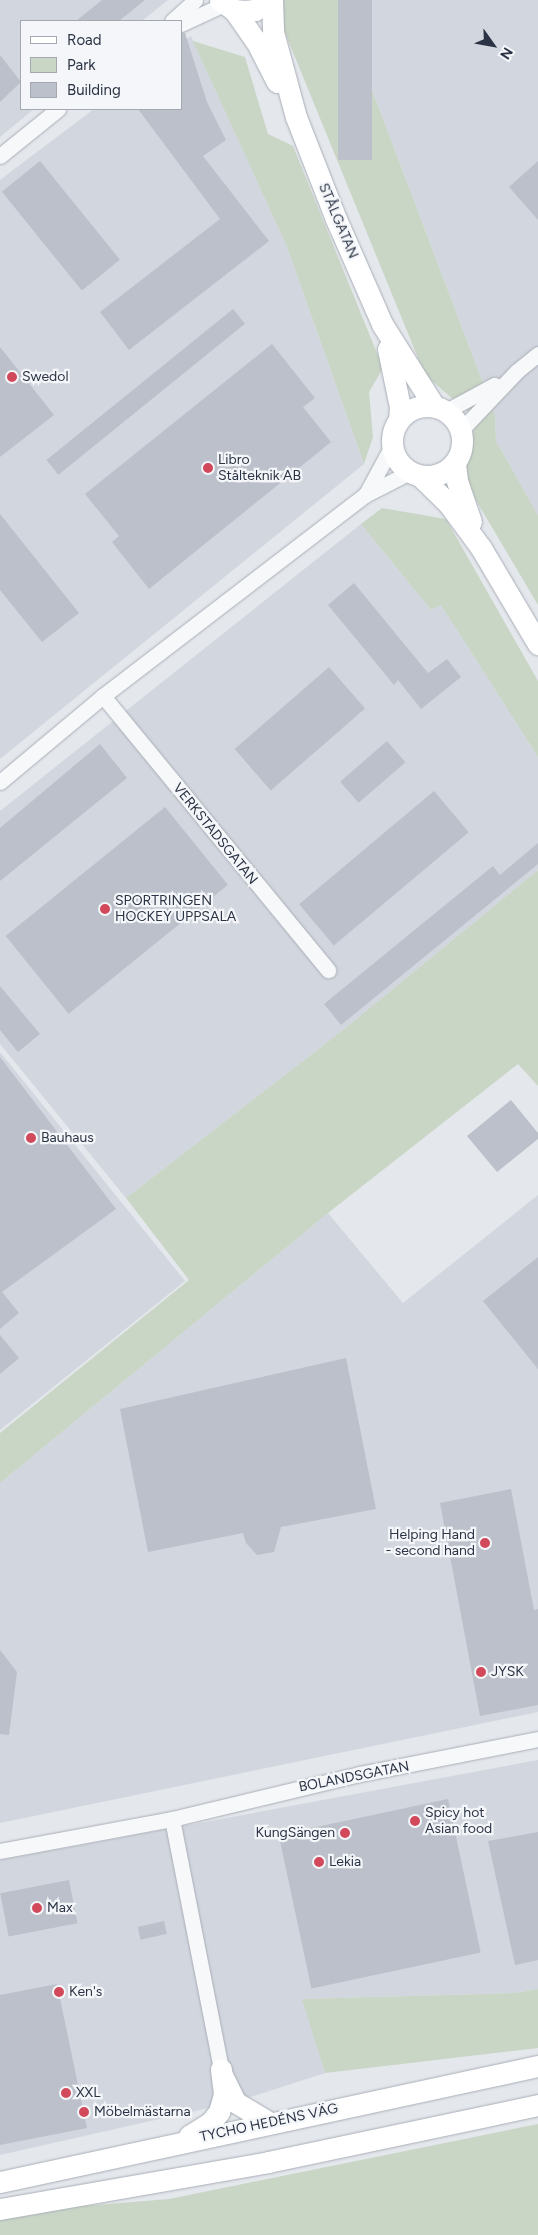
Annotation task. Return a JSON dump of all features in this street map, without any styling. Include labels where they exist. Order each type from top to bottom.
[{"type":"main road","points":[[226,5],[255,10],[270,0]]},
{"type":"main road","name":"STÅLGATAN","points":[[270,0],[273,32],[296,118]]},
{"type":"main road","name":"STÅLGATAN","points":[[226,5],[256,41],[296,118],[336,220],[382,324],[396,376],[399,420]]},
{"type":"main road","name":"STÅLGATAN","points":[[382,324],[440,409]]},
{"type":"main road","points":[[415,474],[442,474],[455,464],[463,443],[462,430],[440,409],[422,406],[407,412],[399,420],[392,446],[401,465],[415,474],[448,503],[481,548],[538,644]]},
{"type":"main road","points":[[455,464],[462,496],[481,548]]},
{"type":"main road","name":"TYCHO HEDÉNS VÄG","points":[[0,2182],[538,2066]]},
{"type":"main road","points":[[221,2069],[235,2102],[270,2123]]},
{"type":"main road","points":[[176,2143],[210,2123],[218,2112],[224,2094],[221,2069]]},
{"type":"main road","points":[[0,2209],[268,2162],[538,2105]]},
{"type":"street","points":[[173,20],[195,0]]},
{"type":"street","points":[[182,24],[226,5]]},
{"type":"street","points":[[0,156],[57,110]]},
{"type":"street","points":[[462,430],[517,371],[538,354]]},
{"type":"street","points":[[440,409],[517,371]]},
{"type":"street","points":[[365,495],[392,446]]},
{"type":"street","points":[[0,782],[103,696],[365,495],[415,474]]},
{"type":"street","name":"VERKSTADSGATAN","points":[[103,696],[328,970]]},
{"type":"street","name":"BOLANDSGATAN","points":[[0,1851],[172,1819],[360,1774],[538,1739]]},
{"type":"street","points":[[172,1819],[221,2069]]},
{"type":"shaded area","points":[[0,0],[168,0],[143,20],[20,20],[20,110],[33,110],[0,137]]},
{"type":"shaded area","points":[[338,0],[538,0],[538,515],[496,441],[495,415]]},
{"type":"shaded area","points":[[191,36],[287,247],[364,464],[0,759],[0,180],[93,110],[182,110],[182,42]]},
{"type":"shaded area","points":[[361,524],[431,610],[441,605],[538,757],[538,870],[343,1030],[126,1198],[0,1044],[0,811]]},
{"type":"shaded area","points":[[0,1052],[185,1281],[0,1430]]},
{"type":"shaded area","points":[[538,1195],[538,1712],[0,1823],[0,1483],[328,1213],[403,1303]]},
{"type":"shaded area","points":[[538,1760],[538,1989],[515,1993],[303,1999],[325,2073],[235,2102],[0,2155],[0,1860]]},
{"type":"green space","points":[[283,0],[338,0],[495,415],[496,441],[538,515],[538,605],[464,480],[476,419],[425,375],[279,18]]},
{"type":"green space","points":[[193,41],[245,57],[268,134],[293,146],[383,368],[369,392],[373,437],[364,464],[287,247]]},
{"type":"green space","points":[[382,508],[446,519],[538,681],[538,757],[441,605],[431,610],[361,524]]},
{"type":"green space","points":[[538,870],[538,1086],[518,1064],[328,1213],[0,1483],[0,1433],[189,1280],[126,1198],[343,1030]]},
{"type":"green space","points":[[538,1989],[538,2048],[325,2073],[302,1999],[515,1993]]},
{"type":"green space","points":[[538,2124],[538,2235],[0,2235],[0,2216],[22,2211],[169,2199]]},
{"type":"building","points":[[102,0],[145,0],[120,20],[77,20]]},
{"type":"building","points":[[338,0],[372,0],[372,160],[338,160]]},
{"type":"building","points":[[182,33],[185,33],[207,102],[226,140],[203,156],[269,241],[129,350],[100,312],[220,219],[139,110],[182,110]]},
{"type":"building","points":[[0,55],[20,83],[0,102]]},
{"type":"building","points":[[40,161],[120,260],[82,291],[2,192]]},
{"type":"building","points":[[538,161],[538,220],[509,187]]},
{"type":"building","points":[[233,309],[245,324],[58,475],[46,460]]},
{"type":"building","name":"Libro Stålteknik AB","points":[[272,344],[315,398],[303,407],[331,442],[149,589],[112,542],[119,536],[85,494]]},
{"type":"building","name":"Swedol","points":[[0,347],[54,415],[0,457]]},
{"type":"building","points":[[0,514],[79,613],[42,642],[0,590]]},
{"type":"building","points":[[354,583],[428,673],[447,659],[461,677],[421,709],[398,680],[394,685],[328,605]]},
{"type":"building","points":[[329,667],[365,709],[271,791],[235,749]]},
{"type":"building","points":[[387,741],[405,762],[359,803],[340,782]]},
{"type":"building","points":[[100,744],[127,778],[0,881],[0,828]]},
{"type":"building","points":[[434,791],[469,832],[334,945],[299,904]]},
{"type":"building","points":[[165,807],[228,885],[69,1014],[6,936]]},
{"type":"building","points":[[538,843],[538,864],[341,1025],[324,1004],[493,866],[500,875]]},
{"type":"building","points":[[0,986],[40,1034],[18,1052],[0,1030]]},
{"type":"building","name":"Bauhaus","points":[[0,1057],[116,1209],[2,1292],[19,1313],[0,1329]]},
{"type":"building","points":[[511,1100],[538,1133],[538,1139],[497,1172],[467,1136]]},
{"type":"building","points":[[538,1257],[538,1369],[483,1301]]},
{"type":"building","points":[[0,1335],[19,1358],[0,1374]]},
{"type":"building","points":[[346,1358],[376,1509],[281,1527],[274,1552],[257,1555],[246,1543],[243,1533],[148,1552],[120,1409]]},
{"type":"building","points":[[511,1489],[534,1610],[538,1609],[538,1705],[480,1716],[440,1503]]},
{"type":"building","points":[[0,1650],[17,1672],[9,1735],[0,1734]]},
{"type":"building","points":[[448,1799],[481,1953],[311,1989],[279,1835]]},
{"type":"building","points":[[538,1832],[538,1960],[515,1965],[488,1841]]},
{"type":"building","name":"Max","points":[[69,1880],[77,1923],[9,1937],[0,1893]]},
{"type":"building","points":[[164,1921],[167,1934],[141,1940],[138,1927]]},
{"type":"building","points":[[57,1984],[87,2128],[0,2145],[0,1995]]},
{"type":"place","name":"Swedol","points":[[12,377]]},
{"type":"place","name":"Libro Stålteknik AB","points":[[208,468]]},
{"type":"place","name":"SPORTRINGEN HOCKEY UPPSALA","points":[[105,909]]},
{"type":"place","name":"Bauhaus","points":[[31,1138]]},
{"type":"place","name":"Helping Hand - second hand","points":[[485,1543]]},
{"type":"place","name":"JYSK","points":[[481,1672]]},
{"type":"place","name":"Spicy hot Asian food","points":[[415,1821]]},
{"type":"place","name":"KungSängen","points":[[345,1833]]},
{"type":"place","name":"Lekia","points":[[319,1862]]},
{"type":"place","name":"Max","points":[[37,1908]]},
{"type":"place","name":"Ken's","points":[[59,1992]]},
{"type":"place","name":"XXL","points":[[66,2093]]},
{"type":"place","name":"Möbelmästarna","points":[[84,2112]]}]
